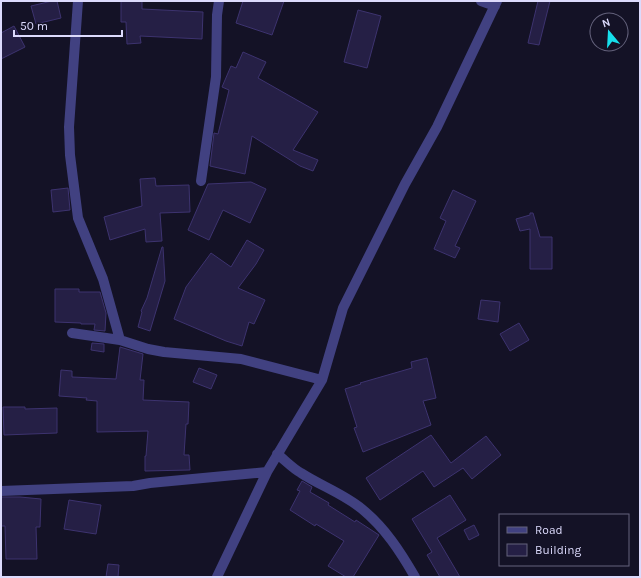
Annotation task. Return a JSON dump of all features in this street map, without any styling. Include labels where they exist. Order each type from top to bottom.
[{"type":"street","points":[[78,1],[69,127],[70,155],[78,218],[103,278],[120,340]]},
{"type":"street","points":[[201,181],[216,77],[217,15],[219,1]]},
{"type":"street","points":[[217,577],[267,472],[322,380],[344,308],[405,184],[437,127],[496,4],[480,1]]},
{"type":"street","points":[[72,332],[120,340],[148,349],[164,352],[240,359],[322,380]]},
{"type":"street","points":[[277,454],[300,473],[340,494],[362,509],[384,530],[404,557],[415,577]]},
{"type":"street","points":[[1,491],[133,486],[150,483],[267,472]]},
{"type":"building","points":[[57,1],[61,18],[36,24],[31,6]]},
{"type":"building","points":[[121,1],[142,1],[142,9],[203,12],[202,39],[140,36],[141,43],[127,44],[126,22],[121,22]]},
{"type":"building","points":[[243,1],[284,1],[272,35],[236,23]]},
{"type":"building","points":[[538,1],[550,1],[539,45],[528,43]]},
{"type":"building","points":[[358,10],[381,16],[367,68],[344,62]]},
{"type":"building","points":[[14,26],[25,47],[1,59],[1,33]]},
{"type":"building","points":[[243,52],[266,62],[258,78],[318,112],[293,150],[318,160],[313,171],[300,166],[252,136],[245,174],[210,166],[214,133],[218,134],[229,90],[222,87],[231,66],[236,68]]},
{"type":"building","points":[[155,178],[156,186],[189,185],[190,212],[160,213],[162,241],[146,242],[145,229],[110,240],[104,217],[142,206],[140,179]]},
{"type":"building","points":[[251,182],[266,189],[250,223],[223,210],[209,240],[188,230],[208,184]]},
{"type":"building","points":[[68,188],[70,210],[53,212],[51,190]]},
{"type":"building","points":[[453,190],[476,201],[455,246],[460,248],[455,258],[434,249],[446,221],[440,218]]},
{"type":"building","points":[[530,213],[533,213],[540,237],[552,237],[552,269],[530,269],[530,229],[520,231],[516,219],[530,215]]},
{"type":"building","points":[[247,240],[264,250],[256,264],[238,288],[265,300],[254,324],[249,322],[242,346],[226,341],[174,319],[186,287],[211,253],[231,267]]},
{"type":"building","points":[[162,247],[165,281],[150,331],[138,327],[141,311],[147,298]]},
{"type":"building","points":[[55,289],[79,289],[79,292],[100,292],[106,313],[105,331],[94,330],[95,324],[55,322]]},
{"type":"building","points":[[481,300],[500,302],[498,322],[478,319]]},
{"type":"building","points":[[519,323],[529,340],[510,351],[500,334]]},
{"type":"building","points":[[92,343],[104,344],[104,352],[91,350]]},
{"type":"building","points":[[120,347],[143,354],[140,380],[144,380],[143,400],[189,402],[184,455],[189,455],[190,470],[145,471],[148,431],[97,432],[97,401],[86,400],[87,398],[59,396],[61,370],[72,371],[72,377],[116,379]]},
{"type":"building","points":[[427,358],[436,398],[423,401],[431,425],[363,452],[354,428],[357,427],[345,389],[361,384],[360,383],[412,368],[411,362]]},
{"type":"building","points":[[199,368],[217,375],[211,389],[193,382]]},
{"type":"building","points":[[3,407],[25,407],[25,409],[57,408],[57,433],[4,435]]},
{"type":"building","points":[[431,435],[451,463],[486,436],[501,455],[472,479],[463,468],[434,487],[423,471],[380,500],[366,478]]},
{"type":"building","points":[[302,481],[312,487],[310,492],[329,503],[328,505],[355,522],[356,520],[379,535],[353,577],[346,577],[328,566],[344,541],[316,524],[315,526],[290,510],[300,491],[297,490]]},
{"type":"building","points":[[450,495],[466,520],[437,538],[460,577],[440,577],[427,555],[432,552],[412,519]]},
{"type":"building","points":[[1,497],[41,499],[40,527],[36,527],[37,559],[6,559],[5,526],[1,526]]},
{"type":"building","points":[[69,500],[101,505],[96,534],[64,529]]},
{"type":"building","points":[[474,525],[479,535],[469,540],[464,530]]},
{"type":"building","points":[[108,564],[119,565],[118,577],[106,577]]}]
